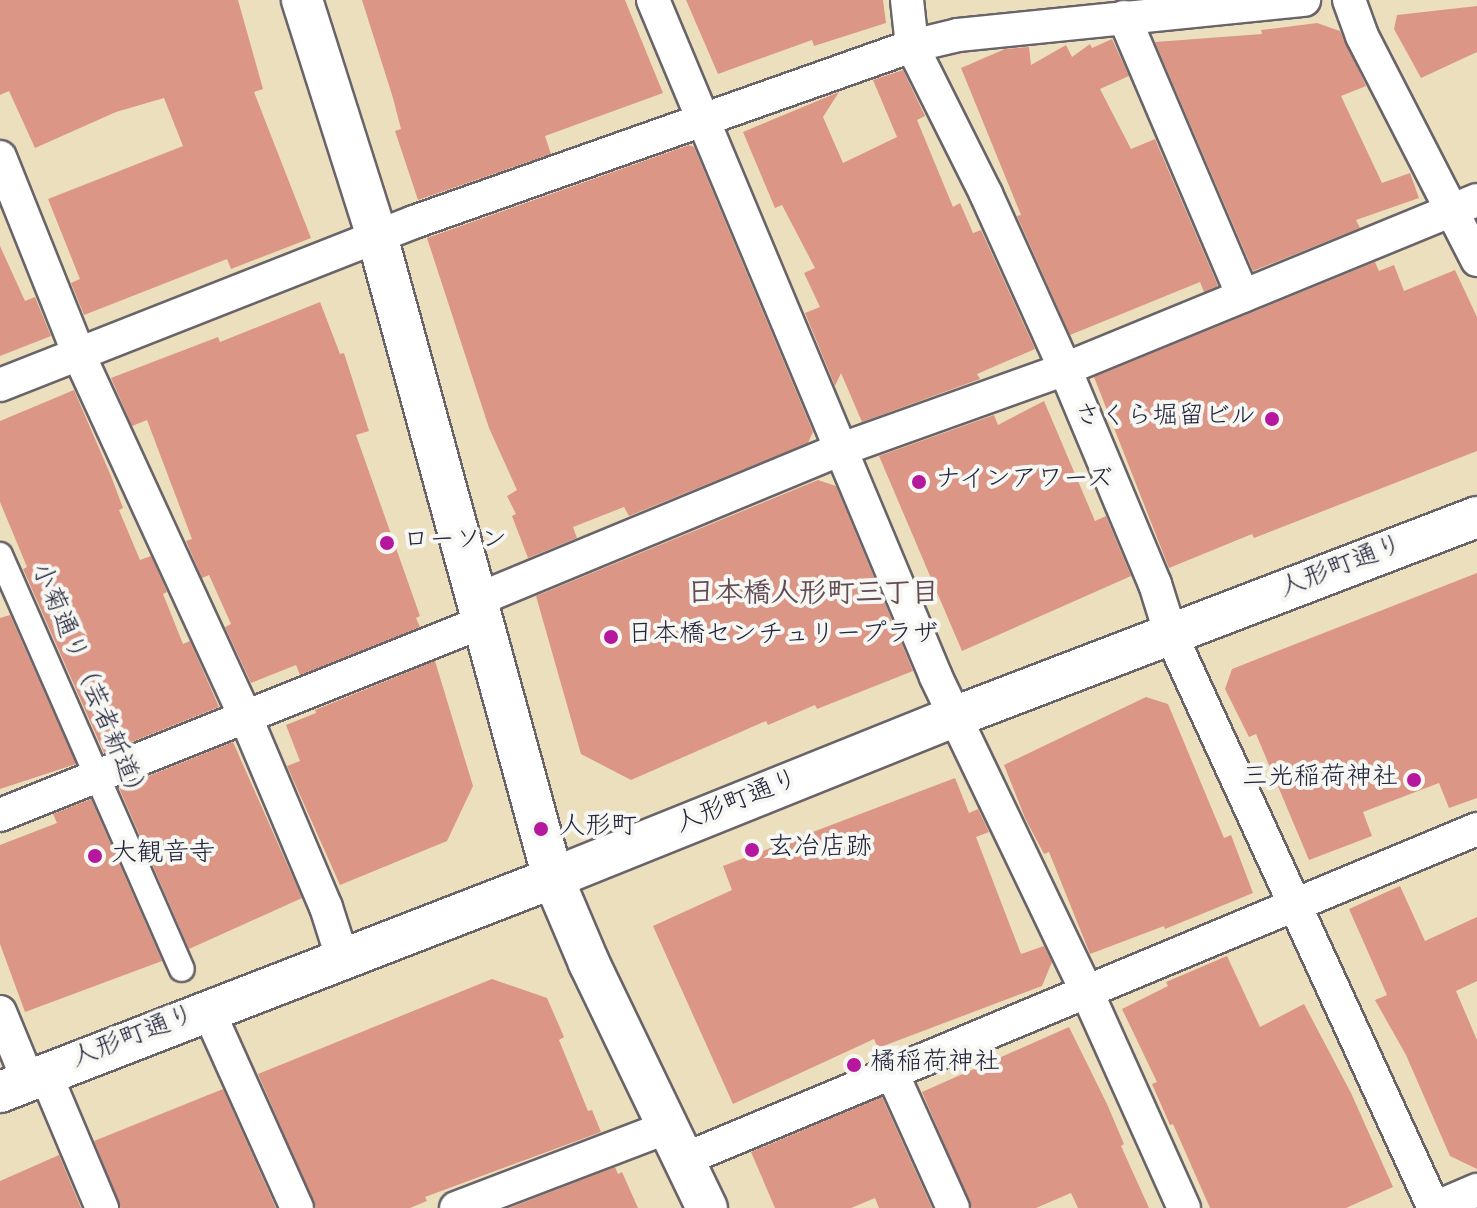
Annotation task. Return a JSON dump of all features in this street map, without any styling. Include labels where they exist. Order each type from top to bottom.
[{"type":"street","points":[[302,0],[377,236],[553,878],[707,1208]]},
{"type":"street","points":[[653,0],[936,677],[1086,990],[1184,1208]]},
{"type":"street","points":[[907,0],[912,46],[986,194],[1065,369],[1155,584],[1171,635],[1296,901],[1434,1208],[1477,1190]]},
{"type":"street","points":[[0,385],[566,165],[912,46],[958,35],[1304,0]]},
{"type":"street","points":[[1349,0],[1362,36],[1464,206],[1477,260]]},
{"type":"street","points":[[1124,17],[1243,296]]},
{"type":"street","points":[[0,157],[79,355],[246,718],[326,907],[342,957]]},
{"type":"street","points":[[0,815],[246,718],[842,449],[1065,369],[1464,206]]},
{"type":"street","name":"人形町通り","points":[[24,1082],[553,878],[957,716],[1477,517]]},
{"type":"street","name":"小菊通り（芸者新道）","points":[[0,555],[95,778],[182,969]]},
{"type":"street","points":[[456,1208],[676,1143],[892,1073],[1296,901],[1477,829]]},
{"type":"street","points":[[208,1010],[297,1208]]},
{"type":"street","points":[[0,1012],[24,1082],[102,1208]]},
{"type":"street","points":[[892,1073],[953,1208]]},
{"type":"building","points":[[0,0],[238,0],[263,89],[254,92],[311,238],[231,269],[227,259],[84,315],[71,283],[80,279],[48,199],[183,146],[164,98],[116,112],[35,148],[9,91],[0,95]]},
{"type":"building","points":[[362,0],[625,0],[663,93],[545,136],[551,154],[418,200],[395,131],[401,129]]},
{"type":"building","points":[[686,0],[883,0],[886,23],[814,46],[812,40],[718,74]]},
{"type":"building","points":[[1477,6],[1477,52],[1421,78],[1394,29],[1397,15]]},
{"type":"building","points":[[1317,23],[1340,31],[1366,86],[1341,96],[1382,183],[1410,173],[1419,198],[1356,220],[1360,228],[1253,271],[1155,42],[1262,34],[1261,30]]},
{"type":"building","points":[[1112,39],[1129,76],[1100,89],[1131,149],[1155,139],[1218,286],[1204,292],[1200,282],[1070,335],[1017,216],[1021,215],[961,68],[1005,49],[1029,47],[1031,65],[1066,45],[1072,57],[1090,44],[1092,48]]},
{"type":"building","points":[[903,70],[925,116],[917,120],[953,207],[960,203],[973,233],[981,230],[1035,349],[977,374],[980,379],[862,422],[841,373],[835,386],[805,313],[820,307],[804,273],[815,268],[782,205],[775,208],[743,132],[839,92],[823,117],[843,163],[897,137],[873,80]]},
{"type":"building","points":[[689,145],[694,147],[813,432],[808,443],[629,516],[624,507],[573,527],[577,538],[528,558],[512,516],[516,514],[507,496],[517,490],[489,428],[427,238]]},
{"type":"building","points":[[0,246],[25,301],[35,297],[51,336],[0,356]]},
{"type":"building","points":[[1375,262],[1379,271],[1394,265],[1404,291],[1455,270],[1477,317],[1477,451],[1169,568],[1094,377]]},
{"type":"building","points":[[320,302],[340,354],[344,353],[369,431],[356,435],[420,616],[416,618],[420,627],[300,675],[296,665],[251,683],[225,627],[231,624],[209,575],[202,578],[186,541],[192,539],[147,420],[132,426],[111,378],[218,337],[220,342]]},
{"type":"building","points":[[74,390],[111,476],[123,508],[119,510],[140,560],[151,556],[167,592],[163,594],[183,644],[190,641],[219,707],[104,753],[23,569],[27,567],[0,502],[0,421]]},
{"type":"building","points":[[1044,401],[1095,521],[1106,516],[1131,576],[962,651],[879,456],[994,415],[998,425]]},
{"type":"building","points":[[818,480],[836,486],[913,671],[817,709],[815,705],[768,725],[766,721],[631,780],[581,754],[536,596]]},
{"type":"building","points":[[1477,573],[1477,798],[1449,808],[1439,783],[1363,812],[1372,836],[1309,860],[1256,734],[1249,737],[1225,689],[1232,669]]},
{"type":"building","points":[[10,615],[76,764],[0,789],[0,618]]},
{"type":"building","points":[[435,661],[473,786],[447,841],[340,885],[287,766],[300,761],[286,725]]},
{"type":"building","points":[[1146,697],[1168,704],[1224,838],[1231,835],[1253,893],[1165,929],[1164,926],[1090,954],[1049,852],[1044,854],[1025,818],[1004,765]]},
{"type":"building","points":[[233,742],[302,898],[189,949],[119,788]]},
{"type":"building","points":[[955,778],[969,813],[978,809],[989,832],[976,837],[1021,954],[1044,946],[1052,962],[1042,986],[878,1048],[874,1039],[733,1104],[653,926],[732,890],[723,866]]},
{"type":"building","points":[[91,799],[162,961],[25,1012],[0,944],[0,845],[57,823],[53,814]]},
{"type":"building","points":[[1400,886],[1425,941],[1477,917],[1477,981],[1456,991],[1477,1040],[1477,1169],[1450,1156],[1406,1055],[1375,1000],[1387,995],[1349,909]]},
{"type":"building","points":[[1227,956],[1260,1027],[1304,1004],[1351,1093],[1393,1187],[1346,1208],[1210,1208],[1173,1124],[1170,1125],[1152,1084],[1157,1082],[1122,1009],[1168,986],[1166,982]]},
{"type":"building","points":[[492,979],[547,998],[564,1037],[559,1040],[588,1111],[592,1110],[601,1132],[425,1197],[427,1201],[410,1208],[316,1208],[258,1074]]},
{"type":"building","points":[[1069,1027],[1107,1104],[1124,1144],[1121,1146],[1149,1208],[1078,1208],[1071,1193],[1036,1208],[972,1208],[922,1092]]},
{"type":"building","points":[[223,1089],[276,1208],[121,1208],[94,1141]]},
{"type":"building","points":[[882,1097],[932,1208],[879,1208],[875,1198],[851,1208],[775,1208],[751,1152]]},
{"type":"building","points":[[59,1155],[81,1208],[0,1208],[0,1181]]},
{"type":"building","points":[[615,1167],[618,1174],[622,1172],[638,1208],[509,1208]]},
{"type":"place","name":"さくら堀留ビル","points":[[1272,419]]},
{"type":"place","name":"ナインアワーズ","points":[[919,482]]},
{"type":"place","name":"ローソン","points":[[387,543]]},
{"type":"place","name":"日本橋センチュリープラザ","points":[[611,637]]},
{"type":"place","name":"三光稲荷神社","points":[[1414,780]]},
{"type":"place","name":"人形町","points":[[541,829]]},
{"type":"place","name":"玄冶店跡","points":[[752,850]]},
{"type":"place","name":"大観音寺","points":[[95,856]]},
{"type":"place","name":"橘稲荷神社","points":[[854,1065]]},
{"type":"district","name":"日本橋人形町三丁目","points":[[813,596]]}]
